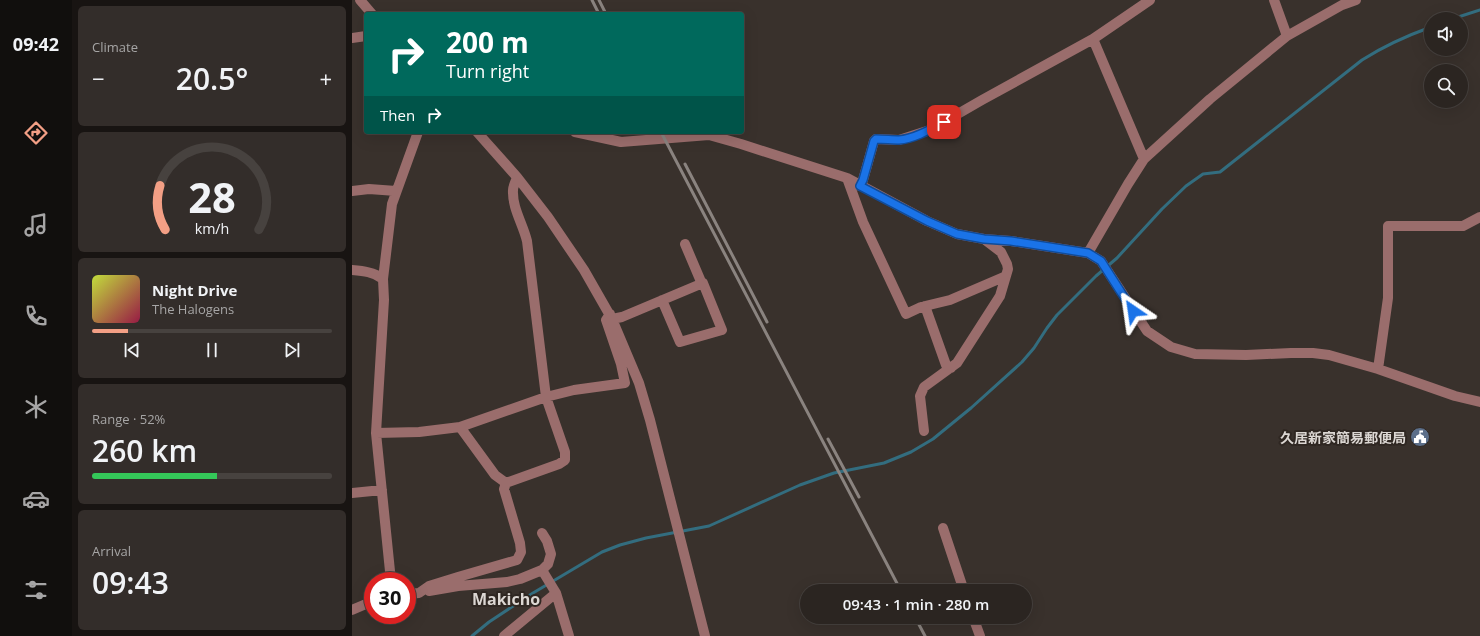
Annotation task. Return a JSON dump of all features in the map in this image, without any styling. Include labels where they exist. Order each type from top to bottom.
[{"type":"street","points":[[360,0],[370,12]]},
{"type":"street","points":[[860,186],[874,141],[876,139],[899,140],[930,130],[1093,39],[1150,0]]},
{"type":"street","points":[[1274,0],[1288,36]]},
{"type":"street","points":[[1088,253],[1144,159],[1210,99],[1288,36],[1342,5],[1356,0]]},
{"type":"street","points":[[352,38],[364,36]]},
{"type":"street","points":[[1093,39],[1144,159]]},
{"type":"street","points":[[390,572],[376,433],[384,279],[391,210],[396,191],[417,134]]},
{"type":"street","points":[[479,134],[517,177],[548,217],[584,270],[611,316],[638,383],[650,420],[705,636]]},
{"type":"street","points":[[584,134],[621,142],[709,135],[847,178],[946,230],[966,236],[984,239],[1011,241],[1088,253],[1101,261],[1147,331],[1171,347],[1195,354],[1211,355],[1313,353],[1378,368],[1455,396],[1480,402]]},
{"type":"street","points":[[506,483],[559,464],[565,460],[564,452],[546,397],[527,241],[516,210],[513,189],[517,177]]},
{"type":"street","points":[[847,178],[863,222],[906,314],[925,306],[950,300],[1006,276]]},
{"type":"street","points":[[352,190],[369,189],[396,191]]},
{"type":"street","points":[[1378,368],[1388,298],[1388,226],[1464,226],[1480,217]]},
{"type":"street","points":[[924,431],[920,396],[921,391],[924,387],[957,363],[1000,296],[1008,269],[1001,252],[984,239]]},
{"type":"street","points":[[662,300],[680,342],[722,330],[685,244]]},
{"type":"street","points":[[352,270],[365,271],[378,275],[384,279]]},
{"type":"street","points":[[376,433],[419,432],[460,427],[546,397],[574,390],[625,383],[621,364],[606,320],[611,316],[622,317],[702,284]]},
{"type":"street","points":[[925,306],[946,365],[951,368]]},
{"type":"street","points":[[460,427],[495,475],[506,483]]},
{"type":"street","points":[[419,593],[429,586],[517,560],[521,552],[520,543],[504,489],[506,483]]},
{"type":"street","points":[[352,493],[382,490]]},
{"type":"street","points":[[943,528],[962,584]]},
{"type":"street","points":[[416,593],[458,586],[507,582],[543,571],[548,564],[551,554],[547,541],[542,533]]},
{"type":"street","points":[[543,571],[554,591],[569,636]]},
{"type":"street","points":[[504,636],[554,591]]},
{"type":"street","points":[[352,610],[364,605]]},
{"type":"street","points":[[976,624],[980,636]]},
{"type":"waterway","points":[[1468,14],[1480,10]]},
{"type":"waterway","points":[[472,636],[489,622],[533,593],[602,552],[620,545],[646,538],[709,526],[800,485],[834,473],[884,463],[911,452],[933,439],[971,408],[1022,362],[1034,348],[1057,315],[1096,276],[1117,258],[1162,209],[1186,186],[1203,174],[1220,172],[1362,60],[1395,42],[1424,30]]},
{"type":"railway","points":[[592,0],[598,12]]},
{"type":"railway","points":[[599,0],[605,12]]},
{"type":"railway","points":[[662,134],[897,584]]},
{"type":"railway","points":[[685,164],[767,322]]},
{"type":"railway","points":[[828,439],[859,497]]},
{"type":"railway","points":[[919,624],[925,636]]},
{"type":"place","name":"久居新家簡易郵便局","points":[[1420,437]]},
{"type":"district","name":"Makicho","points":[[506,599]]},
{"type":"route","points":[[944,122],[930,130],[906,139],[876,139],[874,141],[860,186],[927,221],[957,234],[1088,253],[1101,261],[1133,311]]}]
